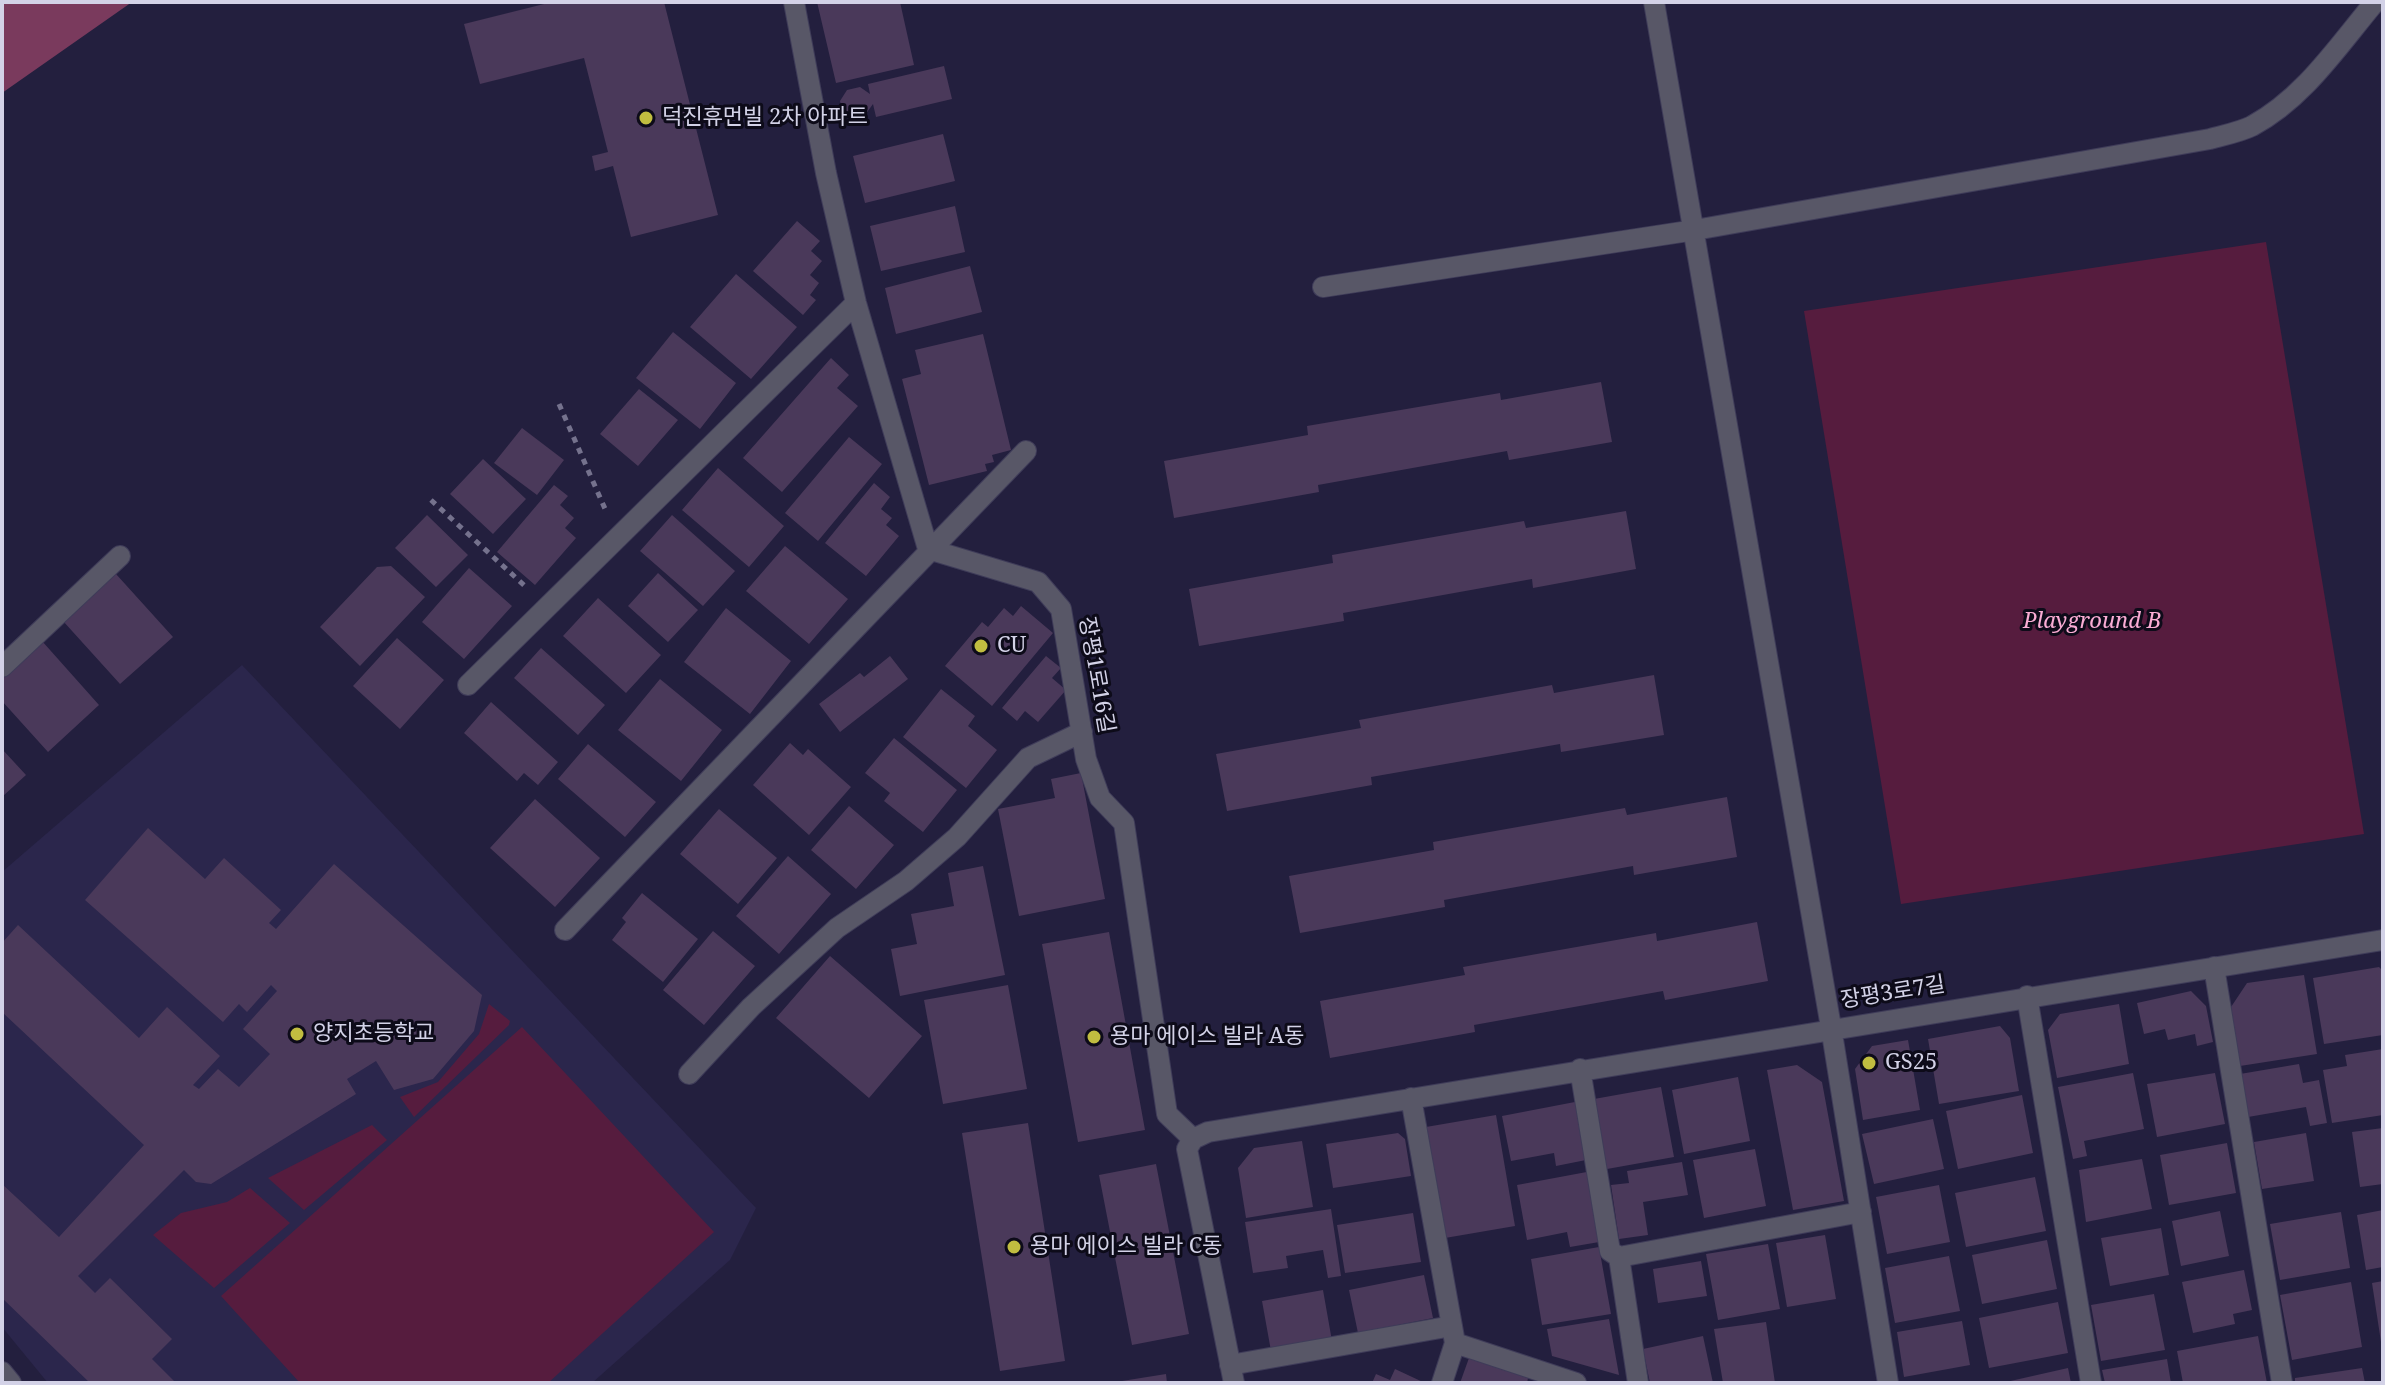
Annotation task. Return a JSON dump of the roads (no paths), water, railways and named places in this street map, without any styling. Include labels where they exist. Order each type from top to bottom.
[{"type":"street","points":[[794,2],[826,173],[856,303],[928,549]]},
{"type":"street","points":[[1654,2],[1831,1027],[1888,1383]]},
{"type":"street","points":[[1323,287],[1695,230],[2158,150],[2250,127],[2304,86],[2375,2]]},
{"type":"street","points":[[468,685],[856,303]]},
{"type":"street","points":[[565,930],[928,549],[1026,451]]},
{"type":"street","name":"장평1로16길","points":[[928,549],[1038,582],[1061,609],[1086,759],[1100,798],[1124,823],[1167,1114],[1193,1139]]},
{"type":"street","points":[[2,667],[120,556]]},
{"type":"street","points":[[689,1074],[751,1007],[837,928],[906,881],[957,837],[1028,758],[1082,732]]},
{"type":"street","name":"장평3로7길","points":[[1193,1139],[1208,1132],[1831,1027],[2383,940]]},
{"type":"street","points":[[2214,967],[2282,1383]]},
{"type":"street","points":[[2027,996],[2091,1383]]},
{"type":"street","points":[[1580,1069],[1610,1251],[1619,1257],[1861,1212]]},
{"type":"street","points":[[1411,1098],[1454,1335],[1442,1383]]},
{"type":"street","points":[[1193,1139],[1187,1149],[1232,1374],[1454,1335],[1576,1383]]},
{"type":"street","points":[[1619,1257],[1638,1383]]},
{"type":"street","points":[[2,1372],[11,1383]]},
{"type":"place","name":"덕진휴먼빌 2차 아파트","points":[[646,118]]},
{"type":"place","name":"CU","points":[[981,646]]},
{"type":"place","name":"양지초등학교","points":[[297,1034]]},
{"type":"place","name":"용마 에이스 빌라 A동","points":[[1094,1037]]},
{"type":"place","name":"GS25","points":[[1869,1063]]},
{"type":"place","name":"용마 에이스 빌라 C동","points":[[1014,1247]]},
{"type":"park label","name":"Playground B","points":[[2092,622]]}]
